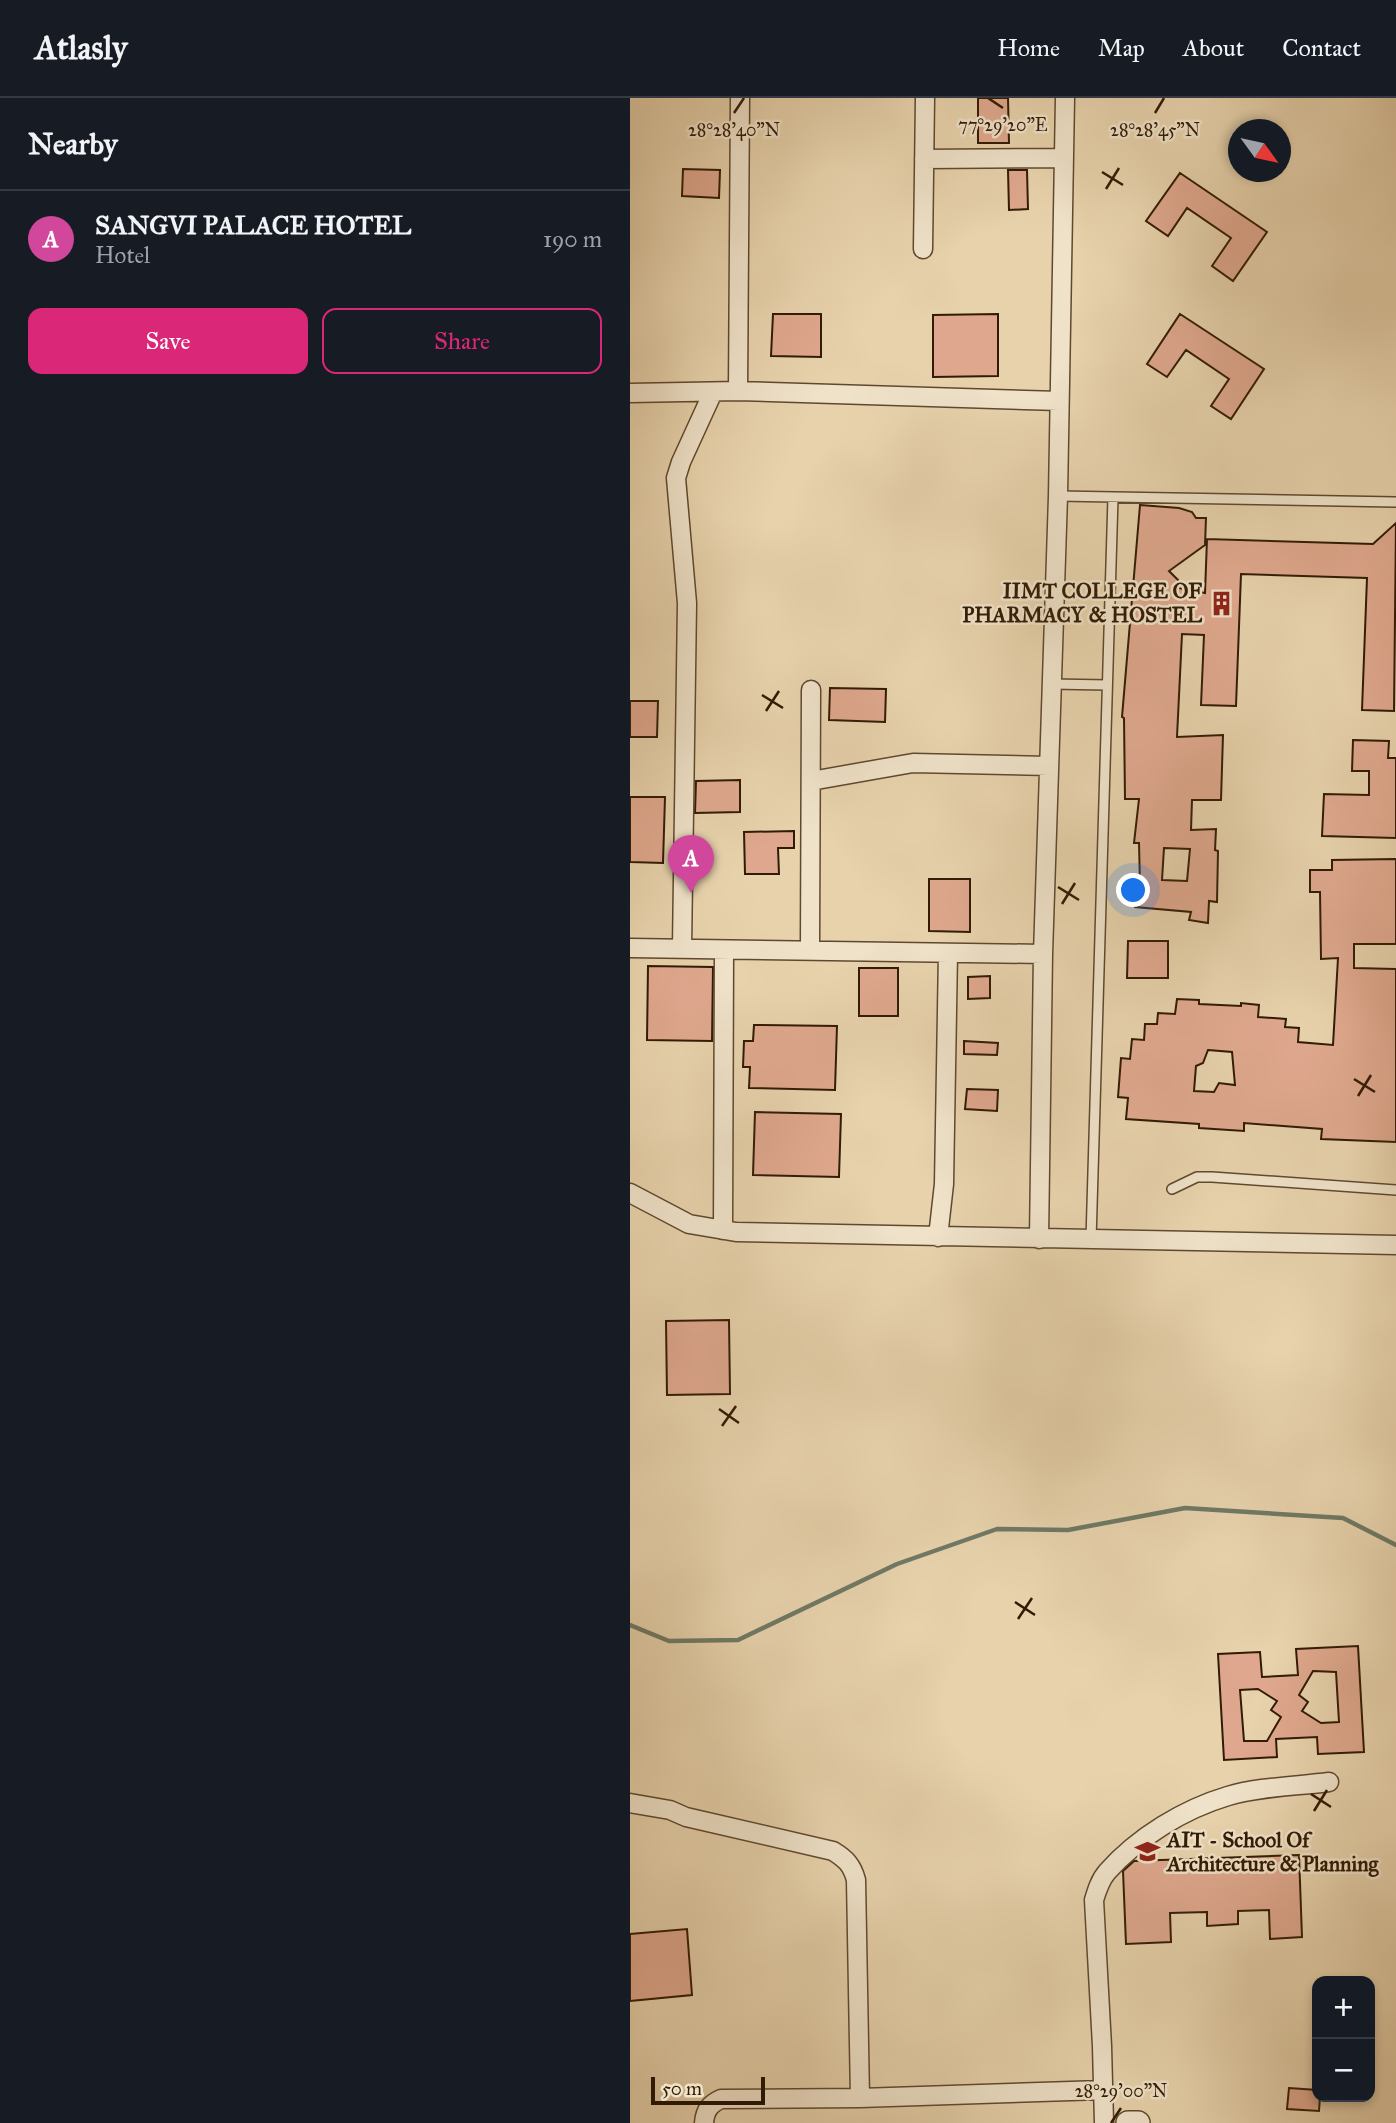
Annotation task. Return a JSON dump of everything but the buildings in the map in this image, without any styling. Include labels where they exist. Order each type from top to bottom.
[{"type":"street","points":[[738,391],[740,98]]},
{"type":"street","points":[[923,249],[925,98]]},
{"type":"street","points":[[1039,1239],[1043,954],[1058,496],[1065,98]]},
{"type":"street","points":[[924,159],[1062,158]]},
{"type":"street","points":[[630,393],[738,391],[1059,401]]},
{"type":"street","points":[[682,948],[687,603],[676,478],[713,392]]},
{"type":"street","points":[[810,950],[811,690]]},
{"type":"street","points":[[811,781],[913,763],[1049,766]]},
{"type":"street","points":[[630,948],[1043,954]]},
{"type":"street","points":[[723,1230],[724,951]]},
{"type":"street","points":[[938,1237],[944,1184],[948,953]]},
{"type":"street","points":[[630,1193],[689,1224],[723,1230],[938,1237],[1396,1245]]},
{"type":"street","points":[[1104,2123],[1094,1900],[1106,1872],[1155,1830],[1229,1796],[1329,1782]]},
{"type":"street","points":[[630,1803],[670,1810],[686,1817],[833,1851],[845,1858],[852,1867],[856,1880],[860,2098]]},
{"type":"street","points":[[704,2123],[704,2116],[711,2104],[721,2099],[860,2098],[1102,2090]]},
{"type":"street","points":[[1128,2123],[1138,2123]]},
{"type":"lane","points":[[1058,496],[1396,502]]},
{"type":"lane","points":[[1091,1240],[1113,497]]},
{"type":"lane","points":[[1052,684],[1107,685]]},
{"type":"lane","points":[[1172,1189],[1197,1177],[1212,1177],[1396,1190]]},
{"type":"waterway","points":[[630,1625],[669,1641],[738,1640],[897,1564],[997,1529],[1068,1530],[1185,1508],[1343,1518],[1396,1545]]},
{"type":"place","name":"IIMT COLLEGE OF PHARMACY & HOSTEL","points":[[1222,603]]},
{"type":"place","name":"SANGVI PALACE HOTEL","points":[[691,893]]},
{"type":"place","name":"AIT - School Of Architecture & Planning","points":[[1147,1852]]}]
